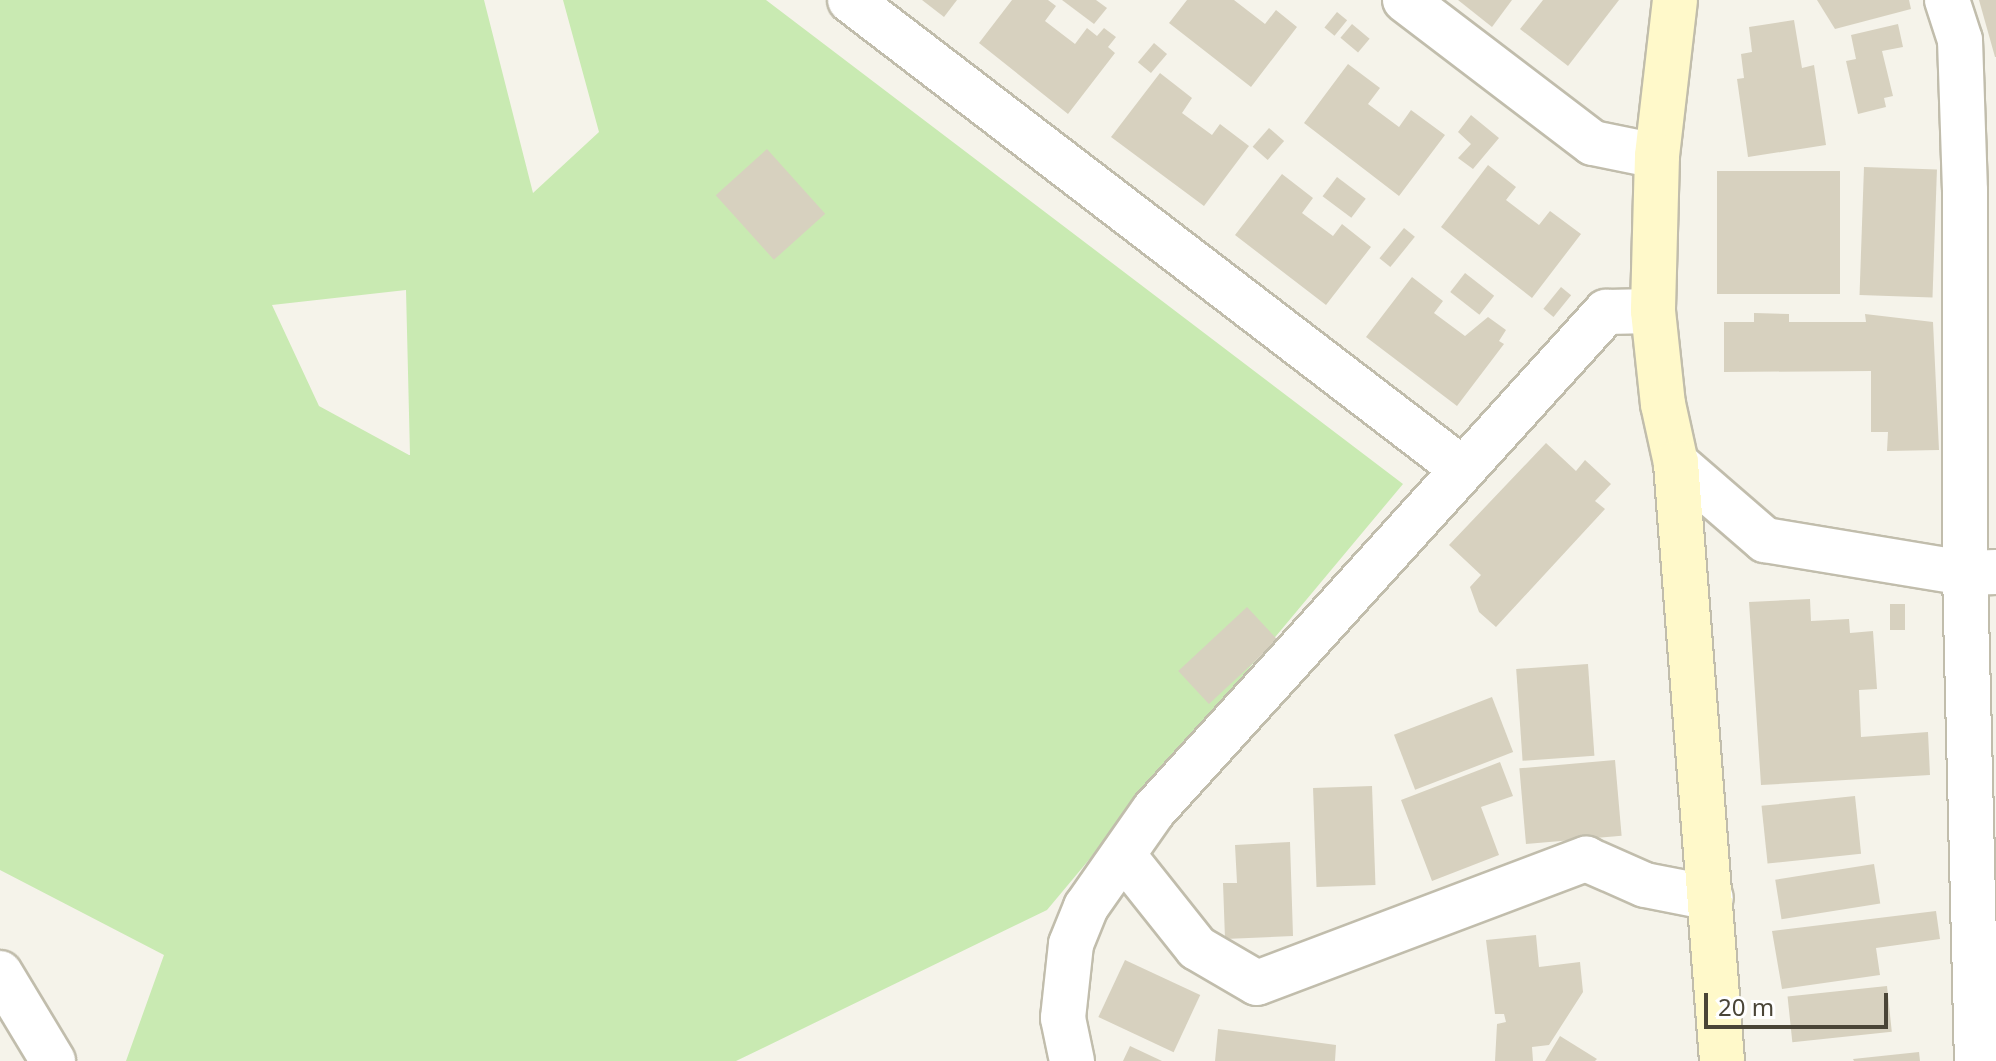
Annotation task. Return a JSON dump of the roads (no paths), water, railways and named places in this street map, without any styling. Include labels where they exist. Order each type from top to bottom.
[{"type":"street","points":[[850,0],[1461,468]]},
{"type":"street","points":[[1405,0],[1593,143],[1657,156]]},
{"type":"street","points":[[1675,0],[1657,156],[1653,311],[1663,404],[1676,463],[1722,1061]]},
{"type":"street","points":[[1947,0],[1960,40],[1980,573],[1977,1061]]},
{"type":"street","points":[[1072,1061],[1063,1018],[1071,944],[1086,907],[1154,810],[1461,468],[1606,312],[1653,311]]},
{"type":"street","points":[[1676,463],[1765,540],[1980,573]]},
{"type":"street","points":[[1123,855],[1197,948],[1257,983],[1586,859],[1645,885],[1711,898]]},
{"type":"street","points":[[0,973],[53,1061]]}]
